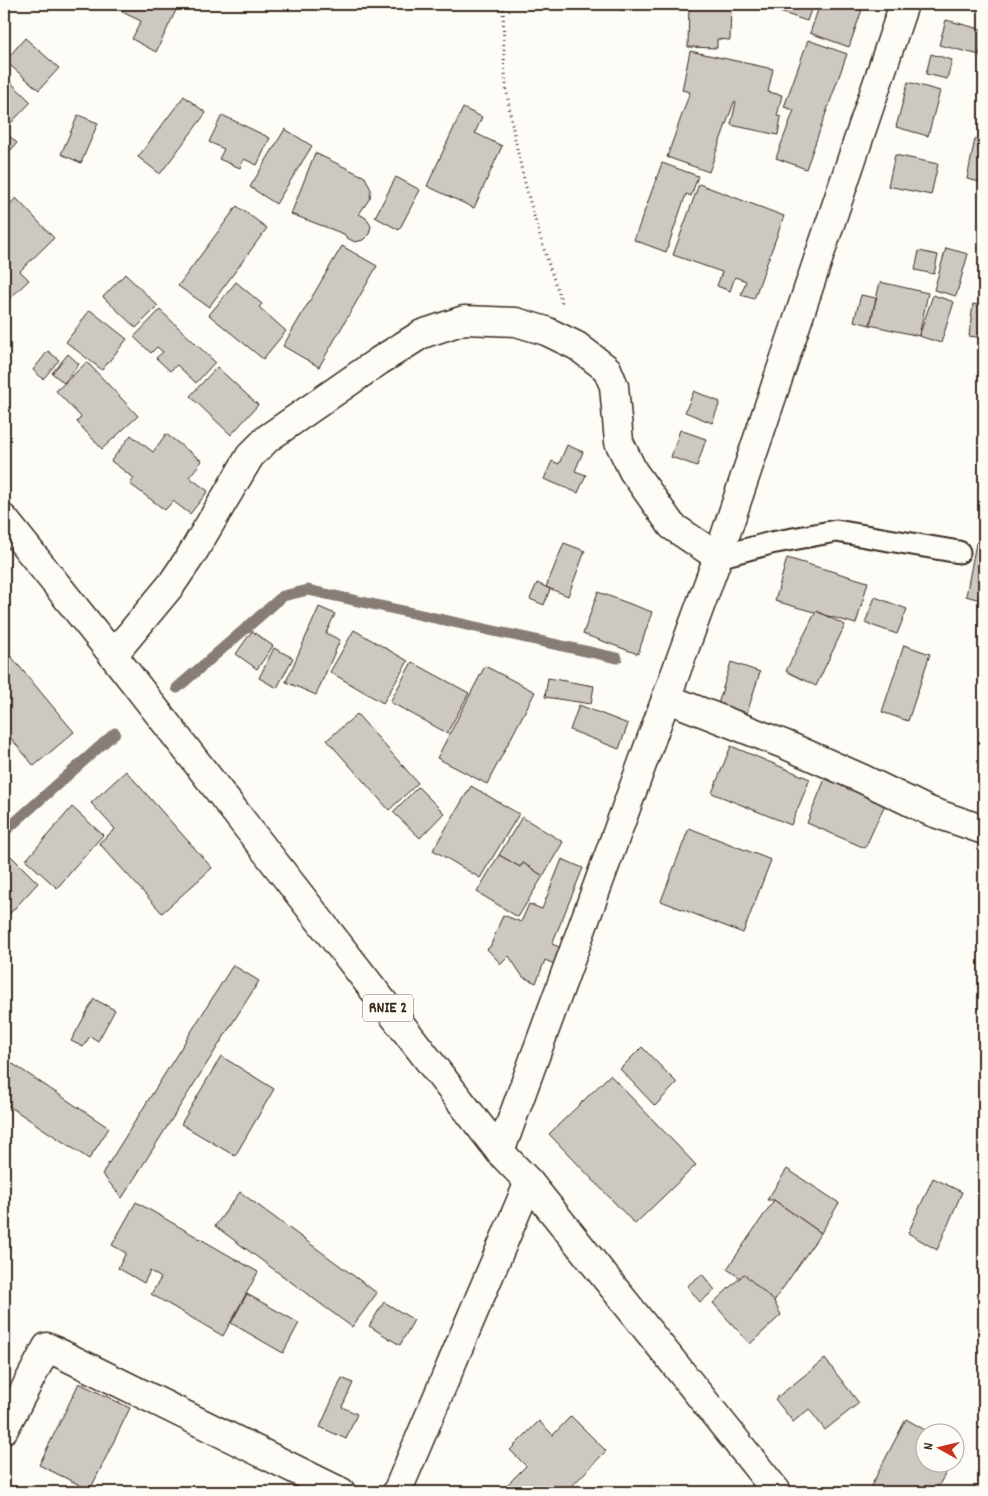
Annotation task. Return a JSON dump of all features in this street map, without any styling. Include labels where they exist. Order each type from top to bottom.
[{"type":"street","points":[[500,1152],[718,557],[904,4]]},
{"type":"street","points":[[113,655],[171,585],[201,539],[250,456],[268,438],[379,361],[422,334],[464,320],[516,322],[546,331],[577,346],[607,369],[614,386],[615,416],[619,442],[633,471],[672,526],[718,557]]},
{"type":"street","name":"RNIE 2","points":[[4,519],[113,655],[500,1152],[530,1182],[777,1492]]},
{"type":"street","points":[[666,698],[786,745],[929,811],[984,830]]},
{"type":"street","points":[[397,1492],[530,1182]]},
{"type":"street","points":[[4,1430],[47,1347],[341,1492]]},
{"type":"lane","points":[[718,557],[772,543],[836,531],[959,552]]},
{"type":"path","points":[[503,4],[507,90],[518,156],[548,262],[577,346]]},
{"type":"building","points":[[126,4],[179,4],[156,52],[132,39],[141,21],[122,12]]},
{"type":"building","points":[[588,4],[629,4],[628,11]]},
{"type":"building","points":[[689,4],[731,4],[730,40],[717,39],[717,48],[688,47]]},
{"type":"building","points":[[763,4],[813,4],[807,21],[762,6]]},
{"type":"building","points":[[820,4],[864,4],[849,47],[810,33]]},
{"type":"building","points":[[946,20],[984,30],[980,55],[939,45]]},
{"type":"building","points":[[25,38],[59,68],[39,90],[5,61]]},
{"type":"building","points":[[808,40],[847,54],[806,169],[776,158],[794,110],[784,107]]},
{"type":"building","points":[[690,51],[773,69],[768,92],[782,95],[777,116],[781,117],[778,135],[731,125],[736,102],[734,102],[709,172],[667,157],[690,92],[682,90]]},
{"type":"building","points":[[931,54],[952,60],[947,79],[926,74]]},
{"type":"building","points":[[4,76],[31,102],[9,125],[4,121]]},
{"type":"building","points":[[908,82],[940,91],[928,136],[896,127]]},
{"type":"building","points":[[184,96],[206,113],[160,174],[138,157]]},
{"type":"building","points":[[463,108],[482,117],[475,133],[502,146],[474,208],[427,186]]},
{"type":"building","points":[[78,115],[98,123],[81,163],[61,154]]},
{"type":"building","points":[[222,115],[270,138],[257,165],[244,159],[240,168],[219,159],[224,149],[209,142]]},
{"type":"building","points":[[285,129],[312,146],[276,204],[250,187]]},
{"type":"building","points":[[4,131],[17,143],[4,158]]},
{"type":"building","points":[[975,139],[984,141],[984,183],[967,179]]},
{"type":"building","points":[[315,153],[365,177],[371,190],[370,198],[359,214],[366,218],[371,226],[369,234],[363,240],[355,242],[344,234],[291,214]]},
{"type":"building","points":[[895,155],[938,164],[931,195],[888,186]]},
{"type":"building","points":[[662,163],[698,176],[691,196],[686,194],[666,252],[634,240]]},
{"type":"building","points":[[396,177],[420,190],[399,230],[375,217]]},
{"type":"building","points":[[699,184],[784,216],[754,299],[741,295],[746,281],[735,277],[730,291],[717,286],[722,272],[673,255]]},
{"type":"building","points":[[16,198],[54,238],[20,271],[29,280],[4,304],[4,210]]},
{"type":"building","points":[[237,206],[267,228],[209,307],[178,286]]},
{"type":"building","points":[[342,246],[377,266],[319,367],[283,346]]},
{"type":"building","points":[[946,248],[968,254],[956,296],[934,290]]},
{"type":"building","points":[[919,251],[938,255],[934,274],[915,270]]},
{"type":"building","points":[[125,274],[158,306],[136,328],[103,297]]},
{"type":"building","points":[[236,282],[262,304],[259,307],[286,331],[263,359],[209,315]]},
{"type":"building","points":[[880,282],[928,293],[919,336],[870,325]]},
{"type":"building","points":[[861,295],[876,298],[870,325],[854,321]]},
{"type":"building","points":[[933,295],[954,302],[941,343],[919,336]]},
{"type":"building","points":[[973,304],[984,306],[984,338],[969,336]]},
{"type":"building","points":[[90,310],[127,339],[102,370],[66,342]]},
{"type":"building","points":[[160,310],[215,362],[196,383],[177,365],[170,371],[156,358],[163,352],[157,347],[151,353],[134,337]]},
{"type":"building","points":[[48,351],[59,360],[43,379],[33,370]]},
{"type":"building","points":[[68,354],[79,364],[64,383],[52,373]]},
{"type":"building","points":[[87,362],[138,416],[102,449],[77,422],[81,417],[56,391]]},
{"type":"building","points":[[217,367],[258,405],[231,435],[190,396]]},
{"type":"building","points":[[694,391],[720,402],[712,423],[685,412]]},
{"type":"building","points":[[680,430],[706,439],[697,466],[671,457]]},
{"type":"building","points":[[166,434],[202,461],[189,477],[208,491],[190,514],[173,501],[165,510],[130,484],[134,478],[111,461],[131,435],[153,452]]},
{"type":"building","points":[[567,445],[583,452],[575,471],[586,475],[578,493],[544,479],[552,461],[559,464]]},
{"type":"building","points":[[564,543],[585,551],[568,596],[546,587]]},
{"type":"building","points":[[976,543],[984,544],[984,601],[966,596]]},
{"type":"building","points":[[787,558],[868,582],[856,624],[775,601]]},
{"type":"building","points":[[537,583],[550,589],[544,605],[530,599]]},
{"type":"building","points":[[598,592],[652,612],[638,654],[583,634]]},
{"type":"building","points":[[875,597],[907,609],[897,634],[865,623]]},
{"type":"building","points":[[319,607],[335,614],[326,633],[340,640],[316,695],[286,682]]},
{"type":"building","points":[[816,611],[845,625],[816,686],[786,671]]},
{"type":"building","points":[[354,630],[408,661],[383,703],[330,672]]},
{"type":"building","points":[[252,631],[273,646],[257,669],[236,654]]},
{"type":"building","points":[[904,645],[930,654],[908,721],[882,712]]},
{"type":"building","points":[[4,648],[74,732],[34,766],[4,730]]},
{"type":"building","points":[[274,648],[293,658],[277,688],[259,678]]},
{"type":"building","points":[[412,662],[469,693],[447,733],[390,702]]},
{"type":"building","points":[[731,662],[760,672],[747,713],[718,704]]},
{"type":"building","points":[[485,666],[535,692],[487,784],[437,758]]},
{"type":"building","points":[[548,678],[594,686],[591,704],[545,697]]},
{"type":"building","points":[[579,705],[628,724],[619,749],[570,730]]},
{"type":"building","points":[[357,714],[418,783],[389,810],[327,740]]},
{"type":"building","points":[[731,746],[810,779],[791,825],[712,793]]},
{"type":"building","points":[[126,771],[212,868],[162,913],[99,843],[115,829],[91,803]]},
{"type":"building","points":[[827,774],[887,800],[865,848],[807,823]]},
{"type":"building","points":[[471,786],[519,814],[480,878],[433,850]]},
{"type":"building","points":[[418,787],[444,813],[420,838],[393,812]]},
{"type":"building","points":[[72,807],[103,835],[57,888],[26,860]]},
{"type":"building","points":[[522,817],[563,842],[543,876],[523,863],[520,867],[499,855]]},
{"type":"building","points":[[689,828],[771,860],[743,933],[661,901]]},
{"type":"building","points":[[499,855],[520,867],[523,863],[543,876],[518,917],[477,892]]},
{"type":"building","points":[[11,856],[38,883],[4,920],[4,864]]},
{"type":"building","points":[[562,859],[583,868],[552,944],[568,951],[561,967],[545,960],[536,983],[523,977],[509,956],[501,964],[487,949],[490,947],[503,915],[521,922],[529,904],[542,909]]},
{"type":"building","points":[[233,965],[259,981],[122,1198],[102,1174]]},
{"type":"building","points":[[94,999],[115,1010],[98,1041],[90,1036],[83,1047],[71,1041]]},
{"type":"building","points":[[642,1047],[677,1083],[655,1106],[620,1069]]},
{"type":"building","points":[[221,1056],[274,1089],[235,1156],[181,1124]]},
{"type":"building","points":[[4,1058],[109,1128],[89,1159],[4,1103]]},
{"type":"building","points":[[610,1075],[696,1165],[635,1224],[549,1134]]},
{"type":"building","points":[[787,1169],[839,1203],[821,1233],[774,1200],[767,1200]]},
{"type":"building","points":[[933,1178],[962,1192],[937,1250],[908,1233]]},
{"type":"building","points":[[240,1192],[377,1293],[352,1327],[215,1226]]},
{"type":"building","points":[[774,1200],[821,1233],[774,1301],[727,1269]]},
{"type":"building","points":[[136,1202],[258,1272],[223,1336],[151,1294],[161,1278],[150,1271],[144,1283],[118,1268],[126,1253],[112,1245]]},
{"type":"building","points":[[702,1274],[715,1290],[700,1302],[687,1286]]},
{"type":"building","points":[[744,1274],[774,1301],[781,1315],[750,1344],[713,1303]]},
{"type":"building","points":[[247,1294],[299,1323],[283,1353],[231,1323]]},
{"type":"building","points":[[384,1302],[414,1320],[400,1345],[369,1326]]},
{"type":"building","points":[[825,1359],[859,1403],[825,1430],[809,1409],[793,1422],[775,1399]]},
{"type":"building","points":[[342,1378],[353,1383],[342,1407],[357,1414],[346,1439],[320,1427]]},
{"type":"building","points":[[79,1383],[130,1408],[90,1490],[39,1465]]},
{"type":"building","points":[[571,1416],[606,1451],[566,1492],[500,1492],[526,1466],[510,1450],[539,1421],[553,1435]]},
{"type":"building","points":[[906,1419],[916,1425],[916,1474],[945,1474],[935,1492],[868,1492]]},
{"type":"waterway","points":[[177,688],[283,596],[308,590],[617,658]]},
{"type":"waterway","points":[[4,832],[115,733]]}]
